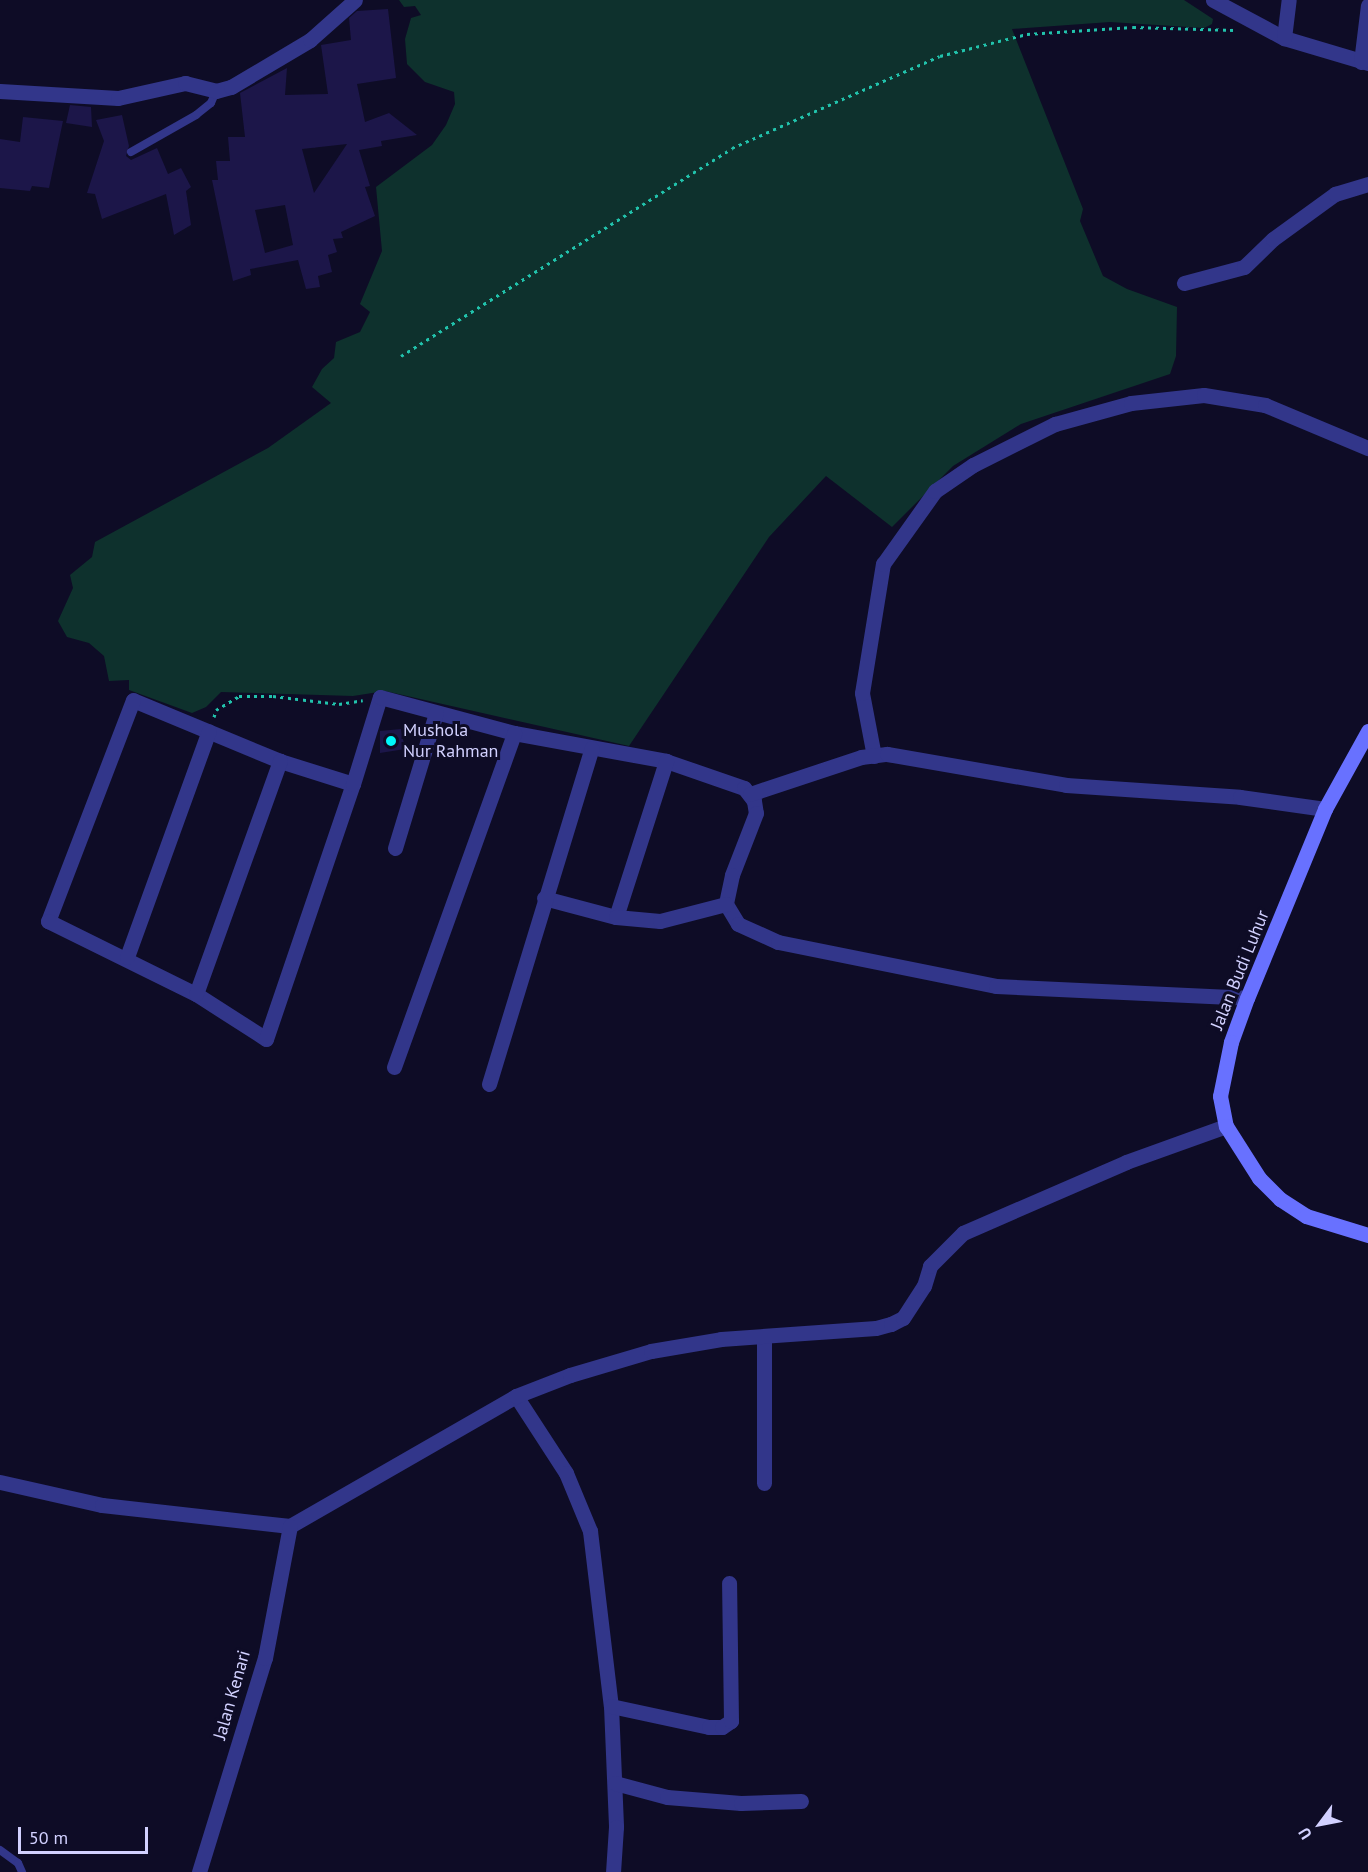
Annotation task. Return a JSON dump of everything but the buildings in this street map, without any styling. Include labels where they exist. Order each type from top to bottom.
[{"type":"main road","name":"Jalan Budi Luhur","points":[[1368,730],[1325,808],[1247,998],[1231,1042],[1221,1096],[1226,1126],[1259,1178],[1280,1199],[1306,1216],[1368,1235]]},
{"type":"street","points":[[0,91],[118,98],[185,82],[216,91],[231,87],[310,40],[355,0]]},
{"type":"street","points":[[1213,0],[1246,20],[1284,38],[1364,63],[1368,5]]},
{"type":"street","points":[[1284,38],[1289,0]]},
{"type":"street","points":[[1184,284],[1244,267],[1273,239],[1335,194],[1368,184]]},
{"type":"street","points":[[874,756],[862,693],[883,564],[935,491],[973,465],[1055,424],[1131,403],[1204,395],[1265,405],[1368,448]]},
{"type":"street","points":[[353,784],[280,761],[133,700],[48,921],[127,957],[196,994],[266,1039],[353,784],[380,697],[514,733],[666,761],[734,783],[750,794],[756,813],[732,875],[726,904],[738,924],[778,942],[996,986],[1247,998]]},
{"type":"street","points":[[395,848],[436,713]]},
{"type":"street","points":[[127,957],[209,731]]},
{"type":"street","points":[[394,1067],[514,733]]},
{"type":"street","points":[[489,1084],[544,898],[592,748]]},
{"type":"street","points":[[750,794],[887,754],[1066,785],[1240,797],[1325,808]]},
{"type":"street","points":[[196,994],[280,761]]},
{"type":"street","points":[[616,917],[666,761]]},
{"type":"street","points":[[544,898],[616,917],[660,921],[726,904]]},
{"type":"street","points":[[0,1482],[102,1505],[290,1526],[516,1396],[570,1375],[651,1351],[764,1336],[876,1329],[891,1324],[903,1318],[924,1286],[930,1266],[963,1233],[1126,1162],[1226,1126]]},
{"type":"street","points":[[764,1336],[765,1483]]},
{"type":"street","points":[[516,1396],[566,1473],[590,1531],[611,1706],[615,1783],[613,1872]]},
{"type":"street","name":"Jalan Kenari","points":[[199,1872],[265,1658],[290,1526]]},
{"type":"street","points":[[611,1706],[709,1727],[722,1727],[731,1721],[729,1583]]},
{"type":"street","points":[[615,1783],[667,1797],[741,1803],[801,1801]]},
{"type":"lane","points":[[131,152],[196,115],[210,103],[216,91]]},
{"type":"lane","points":[[0,1850],[18,1863],[22,1872]]},
{"type":"path","points":[[401,356],[732,148],[940,56],[1027,34],[1133,27],[1219,32],[1240,28],[1246,20]]},
{"type":"path","points":[[209,731],[216,710],[239,696],[273,696],[339,704],[380,697]]},
{"type":"green space","points":[[399,0],[1184,0],[1213,19],[1212,24],[1204,28],[1110,22],[1012,29],[1083,209],[1080,221],[1103,276],[1127,289],[1177,307],[1176,356],[1170,374],[1021,424],[953,466],[892,527],[826,476],[769,537],[629,746],[385,691],[353,696],[221,692],[206,707],[192,713],[129,690],[129,680],[109,681],[104,656],[89,643],[67,637],[58,621],[73,588],[70,575],[92,557],[95,542],[268,448],[331,403],[312,387],[322,369],[334,358],[336,342],[360,332],[370,312],[360,304],[382,251],[376,187],[432,145],[446,125],[455,104],[454,92],[425,82],[407,64],[405,39],[411,18],[421,15],[415,6],[404,7]]},
{"type":"place","name":"Mushola Nur Rahman","points":[[391,741]]}]
